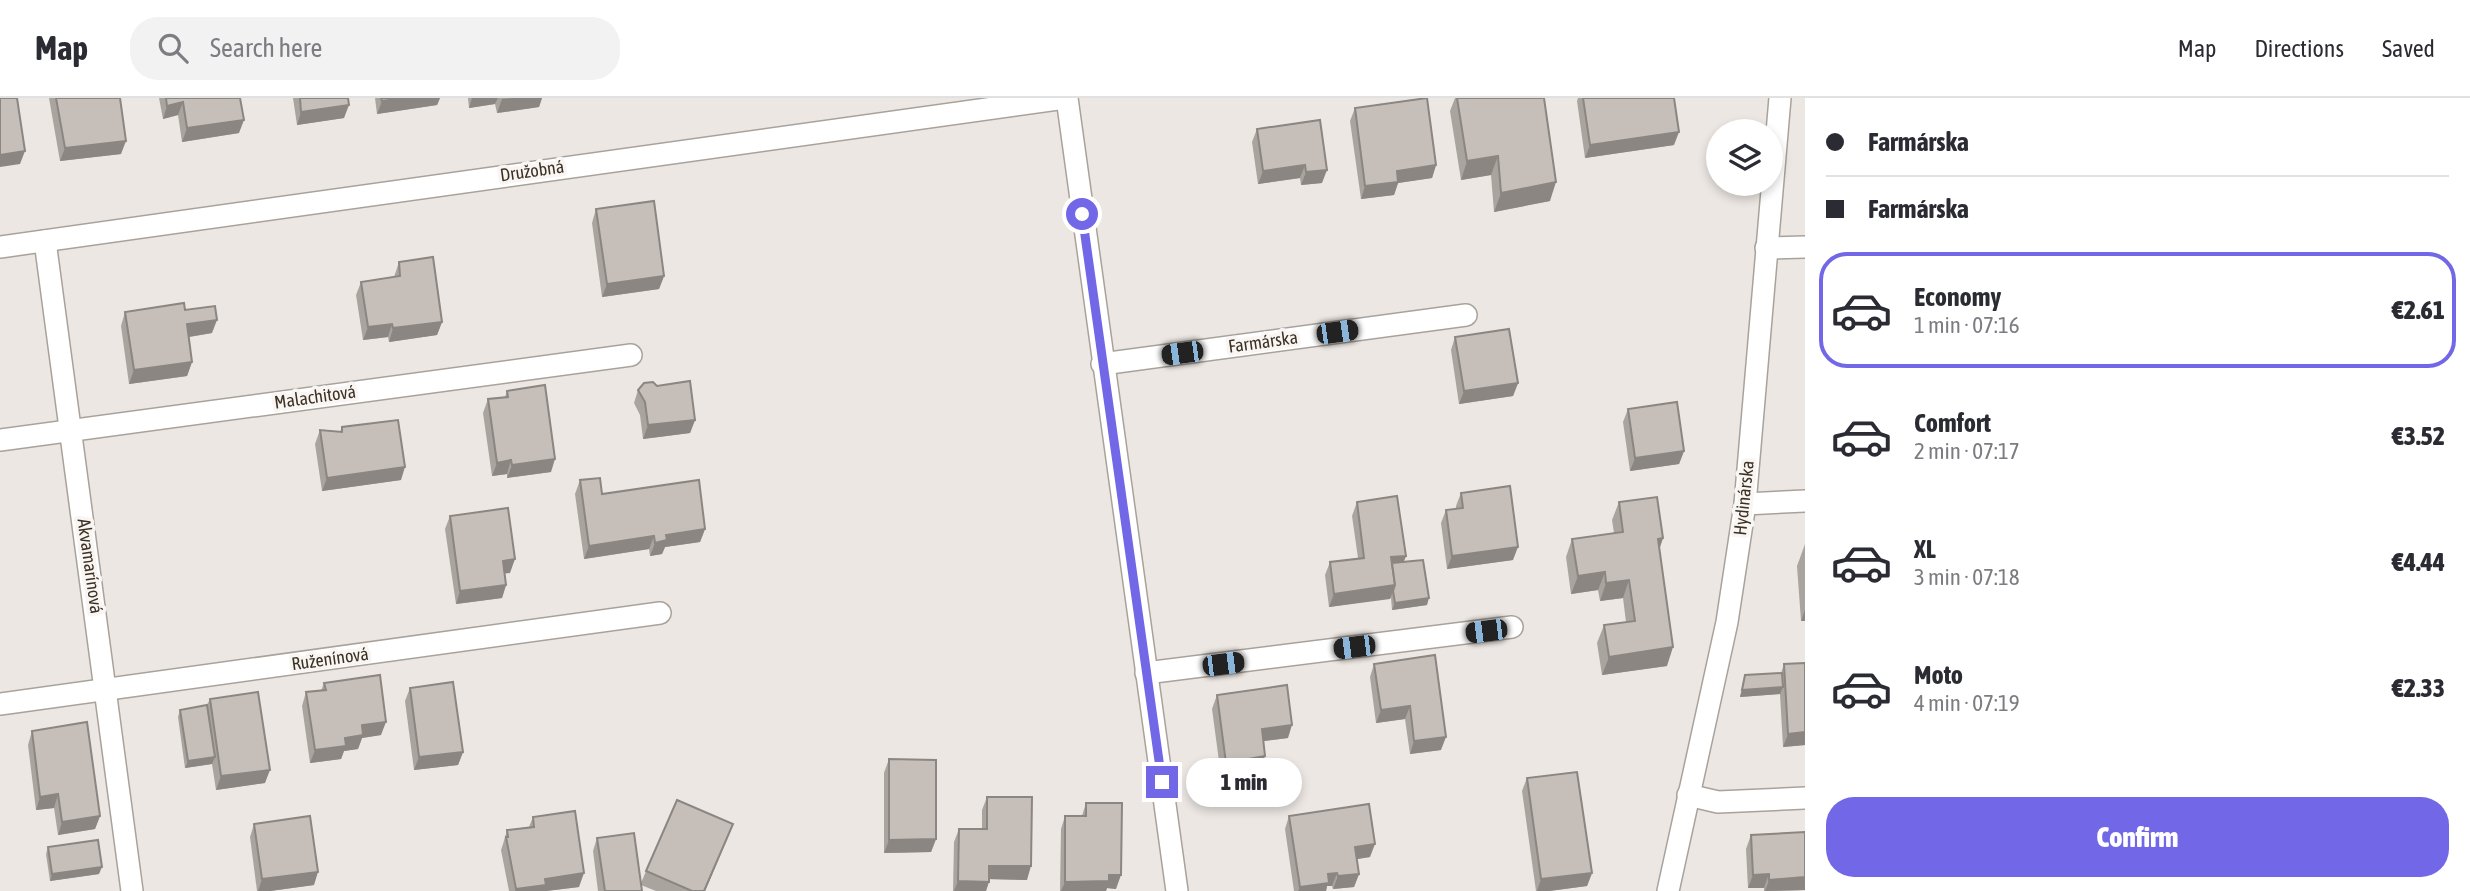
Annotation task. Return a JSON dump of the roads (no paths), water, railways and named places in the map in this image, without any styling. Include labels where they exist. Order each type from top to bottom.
[{"type":"street","name":"Družobná","points":[[0,247],[1066,98]]},
{"type":"street","points":[[1066,98],[1177,891]]},
{"type":"street","name":"Hydinárska","points":[[1668,891],[1727,622],[1745,504],[1780,98]]},
{"type":"street","name":"Akvamarínová","points":[[45,241],[132,891]]},
{"type":"street","points":[[1766,248],[1805,247]]},
{"type":"street","name":"Farmárska","points":[[1102,364],[1466,315]]},
{"type":"street","name":"Malachitová","points":[[0,440],[631,355]]},
{"type":"street","points":[[1745,504],[1805,501]]},
{"type":"street","name":"Ruženínová","points":[[0,704],[660,614]]},
{"type":"street","points":[[1146,673],[1512,627]]},
{"type":"street","points":[[1688,795],[1718,802],[1805,797]]}]
